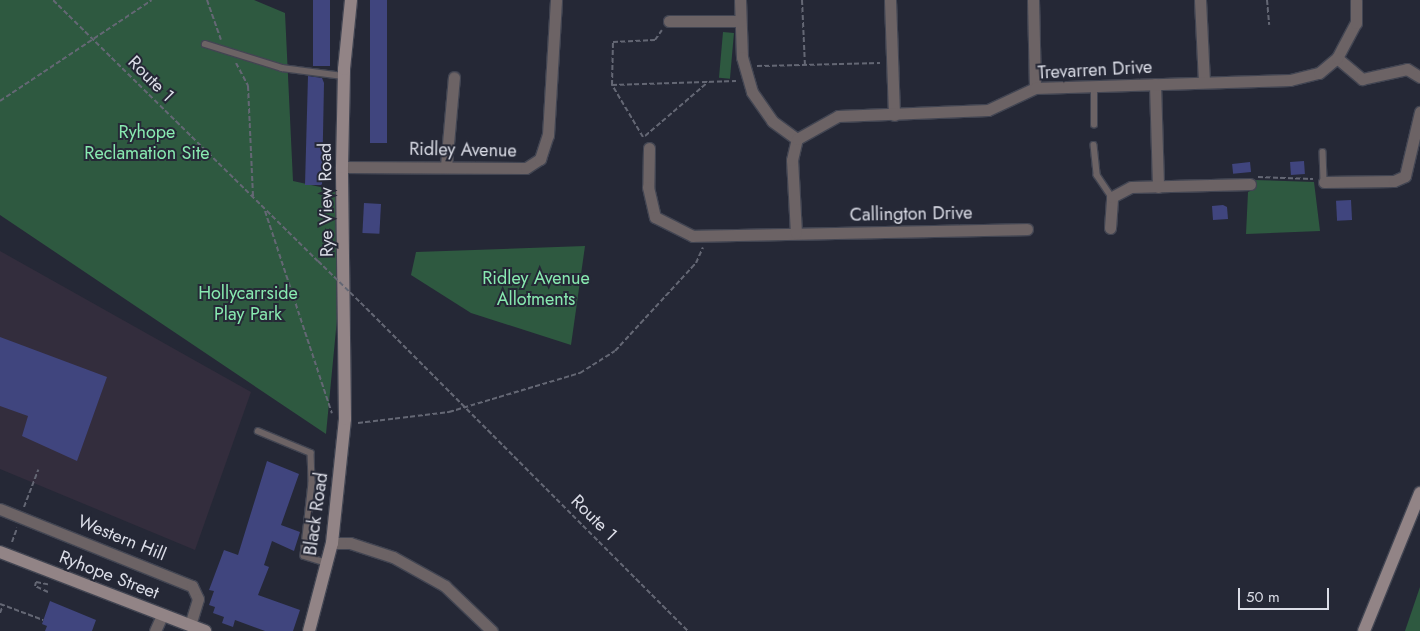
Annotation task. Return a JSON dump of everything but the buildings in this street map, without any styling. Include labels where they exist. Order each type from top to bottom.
[{"type":"street","name":"Rye View Road","points":[[346,401],[342,167],[344,76],[351,0]]},
{"type":"street","name":"Ridley Avenue","points":[[342,167],[446,166],[526,168],[540,159],[548,135],[556,0]]},
{"type":"street","points":[[646,143],[648,187],[655,217],[693,236],[796,233],[792,160],[797,139],[772,121],[749,80],[745,67],[740,21],[740,0]]},
{"type":"street","points":[[890,0],[894,115]]},
{"type":"street","points":[[1033,0],[1035,88]]},
{"type":"street","points":[[1200,0],[1204,82]]},
{"type":"street","name":"Trevarren Drive","points":[[797,139],[838,116],[988,110],[1035,88],[1290,80],[1319,73],[1337,58],[1356,23],[1356,0]]},
{"type":"street","points":[[669,21],[740,21]]},
{"type":"street","points":[[1337,58],[1362,79],[1407,69],[1420,76]]},
{"type":"street","points":[[446,166],[454,77]]},
{"type":"street","points":[[1155,84],[1158,187]]},
{"type":"street","points":[[1324,182],[1394,181],[1405,176],[1420,112]]},
{"type":"street","points":[[1110,228],[1112,197],[1131,187],[1250,184]]},
{"type":"street","name":"Callington Drive","points":[[796,233],[1027,229]]},
{"type":"street","name":"Black Road","points":[[310,631],[332,543],[340,423],[346,401]]},
{"type":"street","points":[[1364,631],[1420,493]]},
{"type":"street","name":"Western Hill","points":[[0,509],[192,586],[198,599],[190,625]]},
{"type":"street","points":[[332,543],[350,543],[393,557],[445,586],[492,631]]},
{"type":"street","name":"Ryhope Street","points":[[0,552],[205,631]]},
{"type":"street","points":[[155,631],[162,615]]},
{"type":"lane","points":[[205,44],[282,68],[344,76]]},
{"type":"lane","points":[[1094,87],[1094,124]]},
{"type":"lane","points":[[1094,145],[1097,175],[1112,197]]},
{"type":"lane","points":[[1323,152],[1324,182]]},
{"type":"lane","points":[[258,430],[311,453],[312,483],[304,556],[327,563]]},
{"type":"path","name":"Route 1","points":[[53,0],[466,407],[688,631]]},
{"type":"path","points":[[0,101],[152,0]]},
{"type":"path","points":[[208,0],[223,49]]},
{"type":"path","points":[[802,0],[805,65]]},
{"type":"path","points":[[1267,0],[1269,25]]},
{"type":"path","points":[[669,21],[655,40],[613,42],[612,86],[646,143],[708,82]]},
{"type":"path","points":[[231,52],[248,86],[253,197]]},
{"type":"path","points":[[745,67],[892,62]]},
{"type":"path","points":[[612,86],[749,80]]},
{"type":"path","points":[[1250,184],[1250,177],[1324,182]]},
{"type":"path","points":[[264,209],[340,423],[466,407],[580,373],[616,351],[696,263],[708,235]]},
{"type":"path","points":[[48,592],[35,586],[36,582],[50,588],[52,582]]},
{"type":"path","points":[[0,604],[43,620]]},
{"type":"path","points":[[0,613],[4,605]]},
{"type":"shaded area","points":[[0,251],[251,392],[195,550],[0,469]]},
{"type":"green space","name":"Ryhope Reclamation Site","points":[[0,0],[254,0],[285,13],[293,181],[343,192],[344,246],[326,434],[0,215]]},
{"type":"green space","points":[[723,32],[734,33],[730,79],[719,78]]},
{"type":"green space","points":[[1254,180],[1314,182],[1320,231],[1246,234],[1248,192],[1254,189]]},
{"type":"green space","name":"Ridley Avenue Allotments","points":[[585,246],[571,345],[471,313],[411,275],[416,252]]},
{"type":"green space","points":[[1420,587],[1420,631],[1405,631]]},
{"type":"park label","name":"Hollycarrside Play Park","points":[[248,304]]}]
